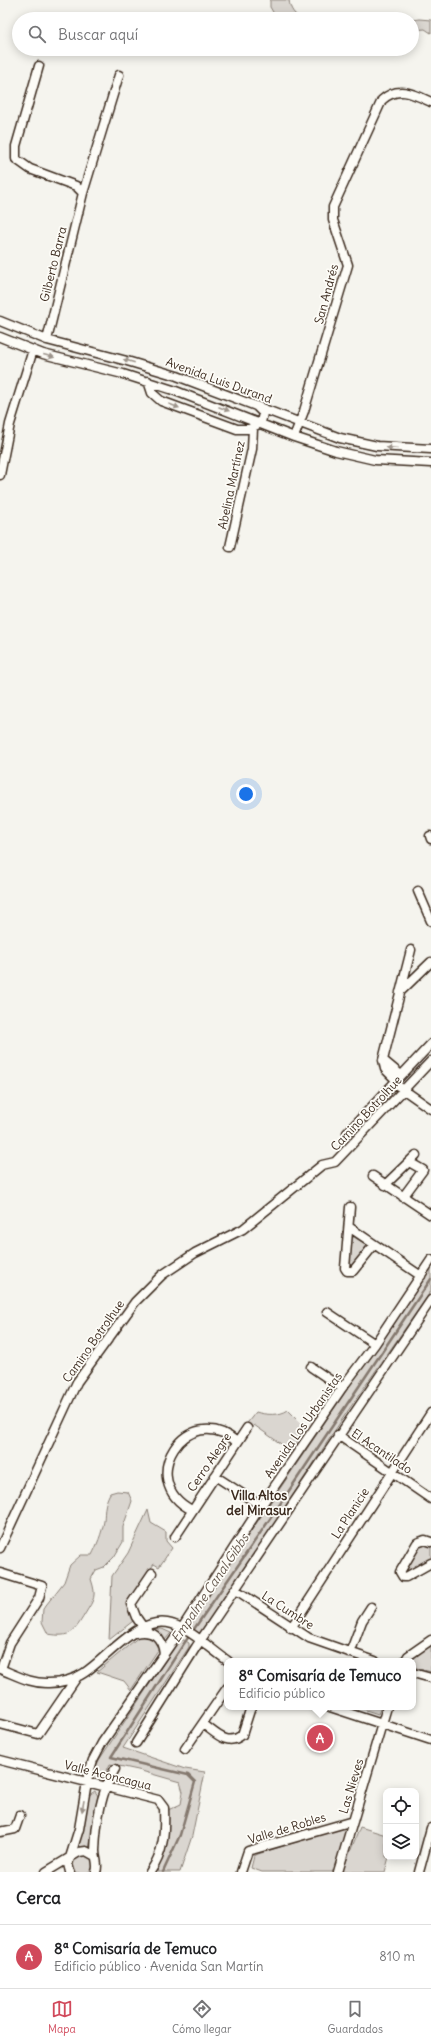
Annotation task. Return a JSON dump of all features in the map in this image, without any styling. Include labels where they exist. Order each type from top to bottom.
[{"type":"street","points":[[39,66],[16,146],[16,159],[30,169],[76,186],[83,192]]},
{"type":"street","name":"Gilberto Barra","points":[[47,340],[83,192],[119,75]]},
{"type":"street","name":"San Andrés","points":[[294,437],[300,424],[348,265],[333,220],[333,207],[382,100],[393,92],[402,91],[411,92],[431,102]]},
{"type":"street","name":"Avenida Luis Durand","points":[[0,321],[47,340],[166,373],[340,438],[390,448],[431,449]]},
{"type":"street","name":"Avenida Luis Durand","points":[[0,337],[33,350],[148,381],[294,437],[362,458],[389,462],[431,463]]},
{"type":"street","points":[[0,475],[10,424],[33,350]]},
{"type":"street","points":[[166,373],[154,375],[148,381],[152,393],[161,401],[232,428],[243,430],[261,424],[263,413],[256,406]]},
{"type":"street","name":"Abelina Martínez","points":[[230,547],[252,449],[252,428]]},
{"type":"street","points":[[418,891],[431,921]]},
{"type":"street","points":[[397,1079],[385,1070],[383,1060],[412,950]]},
{"type":"street","points":[[400,992],[431,962]]},
{"type":"street","name":"Camino Botrolhue","points":[[347,1133],[431,1044]]},
{"type":"street","points":[[383,1060],[404,1090],[431,1109]]},
{"type":"street","name":"Camino Botrolhue","points":[[0,1548],[77,1382],[135,1302],[162,1275],[195,1253],[243,1229],[322,1165],[335,1162],[431,1061]]},
{"type":"street","points":[[385,1185],[416,1155]]},
{"type":"street","points":[[409,1162],[431,1175]]},
{"type":"street","points":[[403,1197],[423,1170]]},
{"type":"street","points":[[373,1176],[431,1214]]},
{"type":"street","points":[[350,1207],[345,1268],[347,1271],[353,1272],[374,1245]]},
{"type":"street","points":[[349,1227],[421,1276]]},
{"type":"street","name":"Avenida Los Urbanistas","points":[[70,1872],[68,1864],[79,1829],[87,1783],[92,1764],[102,1743],[164,1654],[184,1629],[261,1506],[342,1388],[375,1344],[431,1260]]},
{"type":"street","points":[[136,1743],[198,1640],[236,1590],[338,1436],[431,1300]]},
{"type":"street","points":[[327,1312],[375,1344]]},
{"type":"street","points":[[311,1366],[342,1388]]},
{"type":"street","name":"La Planicie","points":[[291,1628],[391,1472],[431,1413]]},
{"type":"street","name":"Cerro Alegre","points":[[175,1537],[246,1428]]},
{"type":"street","points":[[192,1510],[181,1503],[170,1487],[167,1468],[173,1450],[187,1436],[200,1431],[220,1432],[237,1442]]},
{"type":"street","name":"El Acantilado","points":[[338,1436],[431,1499]]},
{"type":"street","points":[[215,1476],[261,1506]]},
{"type":"street","points":[[431,1542],[425,1540],[417,1543],[400,1572],[403,1577],[406,1577],[431,1563]]},
{"type":"street","points":[[0,1573],[42,1586],[39,1598],[10,1643],[1,1669],[19,1678],[38,1683],[62,1682],[77,1677],[143,1627],[163,1622],[184,1629],[224,1658]]},
{"type":"street","points":[[143,1627],[136,1617],[131,1604],[152,1573]]},
{"type":"street","name":"La Cumbre","points":[[236,1590],[291,1628],[309,1638],[366,1658]]},
{"type":"street","points":[[350,1653],[362,1621],[371,1607]]},
{"type":"street","points":[[134,1633],[149,1632],[156,1635],[161,1642],[164,1654]]},
{"type":"street","points":[[407,1658],[431,1640]]},
{"type":"street","points":[[416,1674],[431,1678]]},
{"type":"street","points":[[0,1724],[38,1734],[77,1677]]},
{"type":"street","points":[[185,1749],[224,1692]]},
{"type":"street","points":[[203,1724],[226,1739],[236,1740],[242,1735],[250,1710]]},
{"type":"street","points":[[339,1710],[431,1740]]},
{"type":"street","name":"Las Nieves","points":[[338,1872],[387,1710]]},
{"type":"street","name":"Valle Aconcagua","points":[[0,1760],[104,1788],[158,1800],[163,1805],[165,1817],[162,1849],[160,1857],[150,1872]]},
{"type":"street","points":[[99,1871],[95,1856],[96,1832],[104,1788],[115,1770]]},
{"type":"street","points":[[0,1832],[15,1829],[20,1815]]},
{"type":"street","name":"Valle de Robles","points":[[241,1872],[248,1851],[353,1821]]},
{"type":"street","points":[[419,1872],[431,1828]]},
{"type":"street","points":[[46,1872],[70,1858],[75,1853],[82,1851],[89,1852],[95,1856]]},
{"type":"shaded area","points":[[270,0],[289,0],[293,12],[273,12],[270,7]]},
{"type":"shaded area","points":[[419,19],[431,20],[431,33],[425,29],[419,29]]},
{"type":"shaded area","points":[[354,1237],[367,1245],[349,1271],[349,1238]]},
{"type":"shaded area","points":[[431,1266],[431,1291],[343,1418],[235,1584],[198,1635],[188,1629],[188,1624]]},
{"type":"shaded area","points":[[288,1410],[306,1428],[291,1451],[254,1425],[249,1431],[244,1427],[256,1412],[272,1414],[285,1412]]},
{"type":"shaded area","points":[[117,1491],[128,1492],[132,1501],[123,1527],[123,1542],[114,1557],[104,1567],[96,1570],[91,1579],[94,1590],[94,1598],[75,1629],[62,1635],[48,1634],[42,1622],[43,1609],[64,1582],[70,1565],[81,1555],[92,1555],[102,1530],[108,1497],[110,1493]]},
{"type":"shaded area","points":[[148,1510],[151,1523],[166,1532],[166,1541],[172,1548],[159,1567],[154,1564],[127,1602],[133,1621],[109,1640],[112,1576],[128,1553]]},
{"type":"shaded area","points":[[426,1544],[431,1548],[431,1559],[406,1573],[404,1571],[419,1545]]},
{"type":"shaded area","points":[[154,1629],[162,1629],[171,1633],[164,1641],[153,1631]]},
{"type":"shaded area","points":[[141,1635],[155,1636],[159,1646],[158,1650],[131,1690],[124,1681],[97,1672]]},
{"type":"shaded area","points":[[179,1640],[184,1640],[189,1643],[189,1647],[123,1748],[185,1769],[205,1772],[192,1836],[180,1872],[157,1872],[164,1849],[168,1810],[181,1804],[183,1792],[180,1782],[110,1764],[102,1781],[98,1784],[93,1781],[93,1778],[94,1770],[99,1760]]},
{"type":"shaded area","points":[[431,1643],[431,1672],[416,1668],[416,1658],[414,1658]]},
{"type":"shaded area","points":[[366,1710],[380,1710],[378,1714]]},
{"type":"shaded area","points":[[95,1791],[98,1796],[89,1850],[77,1850],[89,1795]]},
{"type":"shaded area","points":[[344,1827],[347,1830],[335,1872],[262,1872],[251,1868],[254,1856],[258,1854]]},
{"type":"shaded area","points":[[360,1827],[383,1834],[383,1860],[388,1860],[385,1872],[342,1872]]},
{"type":"shaded area","points":[[79,1855],[87,1855],[92,1860],[92,1868],[88,1872],[78,1872],[74,1868],[74,1860]]},
{"type":"waterway","name":"Empalme Canal Gibbs","points":[[163,1872],[180,1835],[195,1782],[188,1775],[111,1757],[183,1645],[272,1516],[431,1279]]},
{"type":"place","name":"8ª Comisaría de Temuco","points":[[320,1738]]},
{"type":"district","name":"Villa Altos del Mirasur","points":[[259,1502]]}]
